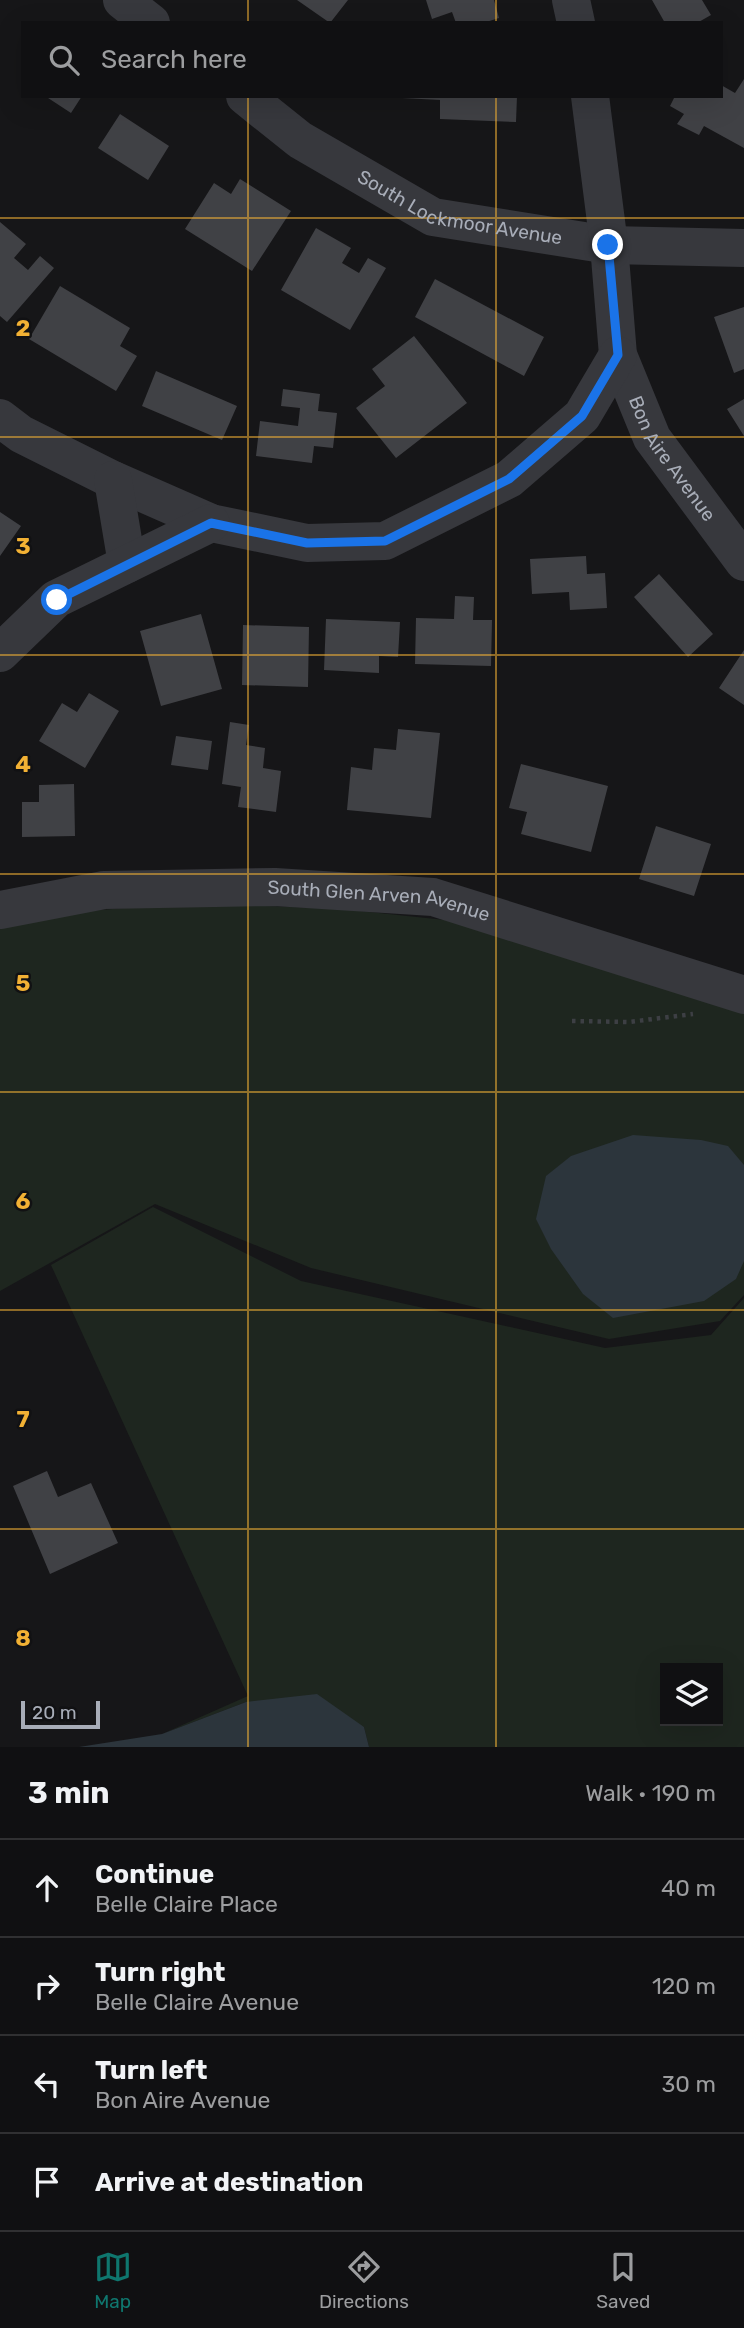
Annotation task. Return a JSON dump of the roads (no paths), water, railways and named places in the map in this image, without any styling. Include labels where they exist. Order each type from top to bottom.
[{"type":"street","points":[[122,0],[148,21]]},
{"type":"street","points":[[571,0],[576,21]]},
{"type":"street","name":"South Lockmoor Avenue","points":[[248,98],[300,140],[433,217],[608,245],[744,248]]},
{"type":"street","name":"Bon Aire Avenue","points":[[590,98],[618,355],[652,438],[744,562]]},
{"type":"street","points":[[0,418],[21,434],[113,480],[211,523],[307,543],[385,541],[509,479],[582,416],[618,355]]},
{"type":"street","points":[[113,480],[127,564]]},
{"type":"street","points":[[0,653],[57,600],[211,523]]},
{"type":"street","name":"South Glen Arven Avenue","points":[[0,909],[104,890],[275,887],[433,897],[744,995]]}]
